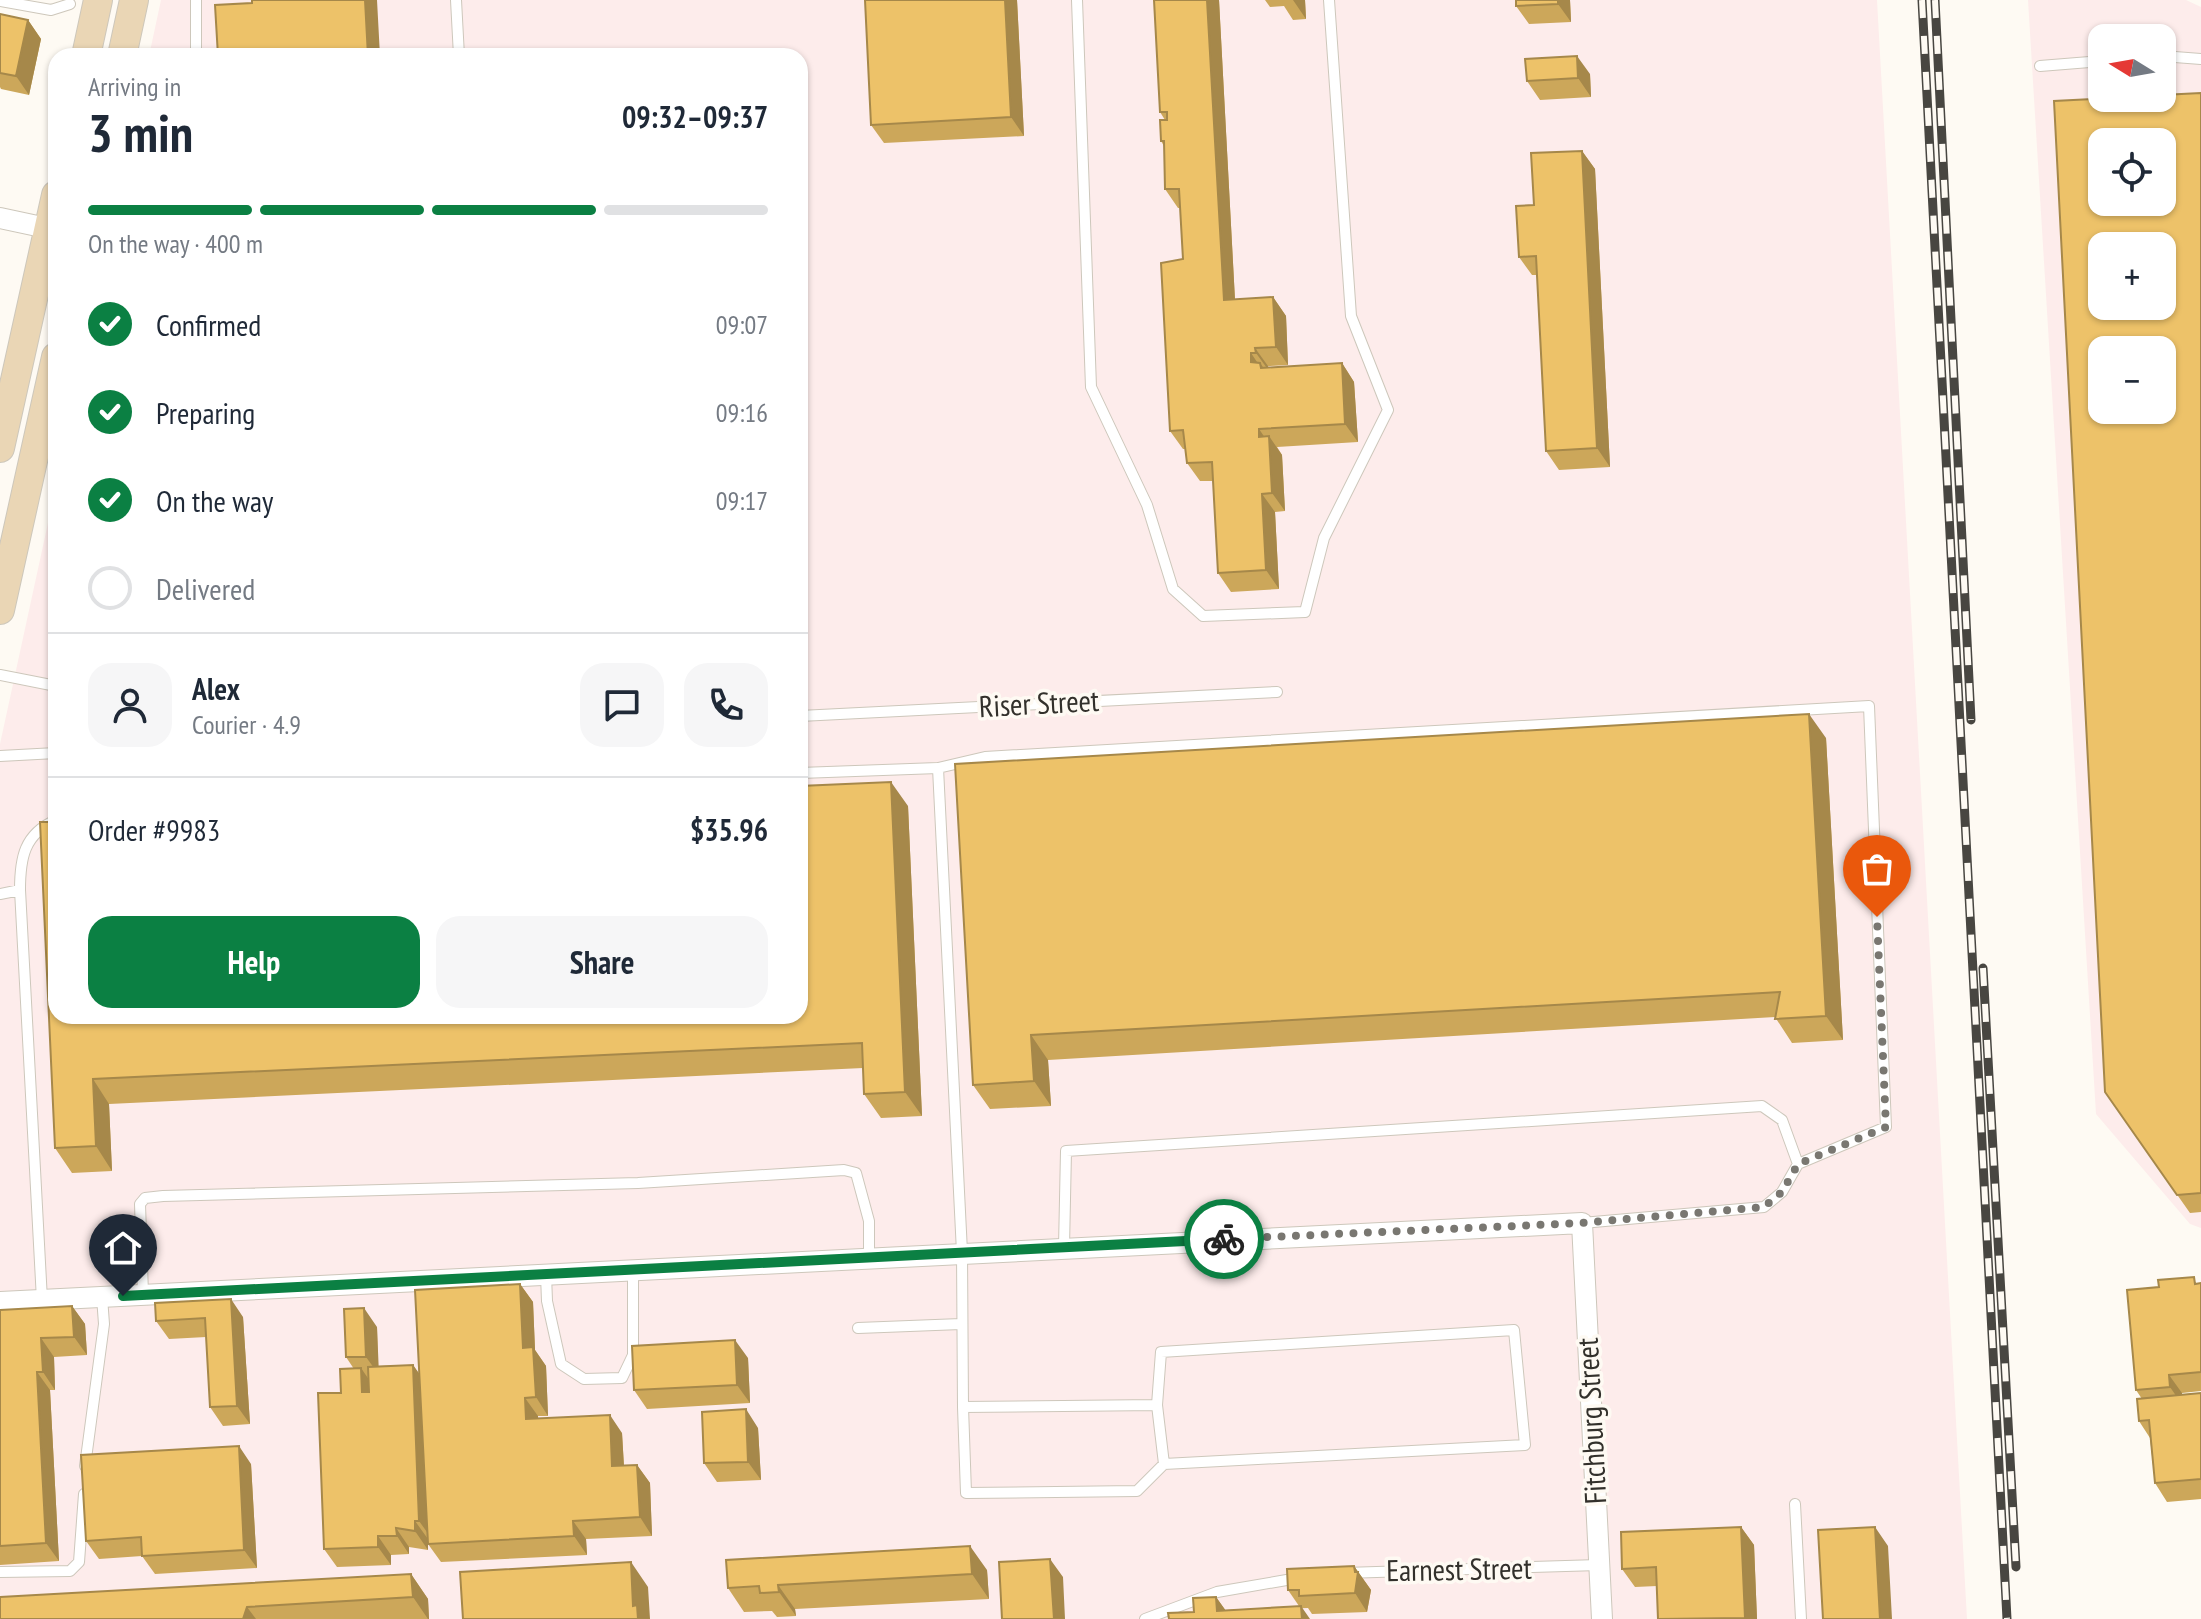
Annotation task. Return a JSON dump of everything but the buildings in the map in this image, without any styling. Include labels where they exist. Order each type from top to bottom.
[{"type":"main road","points":[[124,48],[134,0]]},
{"type":"main road","points":[[82,3],[85,48]]},
{"type":"main road","points":[[0,448],[48,246]]},
{"type":"main road","points":[[0,610],[48,412]]},
{"type":"street","points":[[0,218],[48,228]]},
{"type":"street","points":[[0,1302],[633,1271],[869,1256],[1582,1223]]},
{"type":"street","name":"Fitchburg Street","points":[[1582,1223],[1602,1619]]},
{"type":"lane","points":[[196,0],[196,48]]},
{"type":"lane","points":[[456,0],[459,48]]},
{"type":"lane","points":[[1077,0],[1091,387],[1147,505],[1173,589],[1203,616],[1305,612],[1324,538],[1388,410],[1351,316],[1329,0]]},
{"type":"lane","points":[[0,1],[51,10],[82,3]]},
{"type":"lane","points":[[2176,57],[2201,59]]},
{"type":"lane","points":[[2040,66],[2088,62]]},
{"type":"lane","points":[[0,675],[48,684]]},
{"type":"lane","name":"Riser Street","points":[[808,716],[1277,692]]},
{"type":"lane","points":[[808,773],[938,768],[985,757],[1869,706],[1886,1127],[1798,1164],[1782,1192],[1764,1207],[1582,1223]]},
{"type":"lane","points":[[0,756],[48,753]]},
{"type":"lane","points":[[938,768],[962,1252],[966,1493],[1137,1491],[1164,1464],[1525,1445],[1514,1330],[1161,1352],[1157,1405],[1164,1464]]},
{"type":"lane","points":[[42,1300],[20,862],[27,842],[48,824]]},
{"type":"lane","points":[[0,894],[20,890]]},
{"type":"lane","points":[[1064,1247],[1066,1151],[1762,1106],[1782,1120],[1798,1164]]},
{"type":"lane","points":[[143,1294],[140,1204],[145,1198],[163,1196],[638,1183],[844,1170],[856,1173],[869,1221],[869,1256]]},
{"type":"lane","points":[[546,1275],[547,1301],[561,1364],[584,1379],[622,1378],[633,1355],[633,1271]]},
{"type":"lane","points":[[0,1572],[70,1571],[79,1562],[86,1448],[104,1324],[102,1297]]},
{"type":"lane","points":[[858,1328],[961,1324]]},
{"type":"lane","points":[[963,1407],[1157,1405]]},
{"type":"lane","points":[[1795,1504],[1801,1619]]},
{"type":"lane","name":"Earnest Street","points":[[1335,1573],[1599,1565]]},
{"type":"lane","points":[[1145,1619],[1217,1592],[1305,1576]]},
{"type":"shaded area","points":[[161,0],[1877,0],[1967,1619],[0,1619],[0,744],[48,523],[48,1024],[808,1024],[808,48],[151,48]]},
{"type":"shaded area","points":[[2028,0],[2186,0],[2201,7],[2201,1228],[2190,1224],[2096,1114]]},
{"type":"railway","points":[[1922,0],[2007,1619]]},
{"type":"railway","points":[[1935,0],[1971,720]]},
{"type":"railway","points":[[1983,968],[2016,1567]]},
{"type":"way so far","points":[[1224,1239],[1582,1223],[1764,1207],[1782,1192],[1798,1164],[1886,1127],[1877,917]]},
{"type":"route","points":[[123,1296],[1224,1239]]}]
